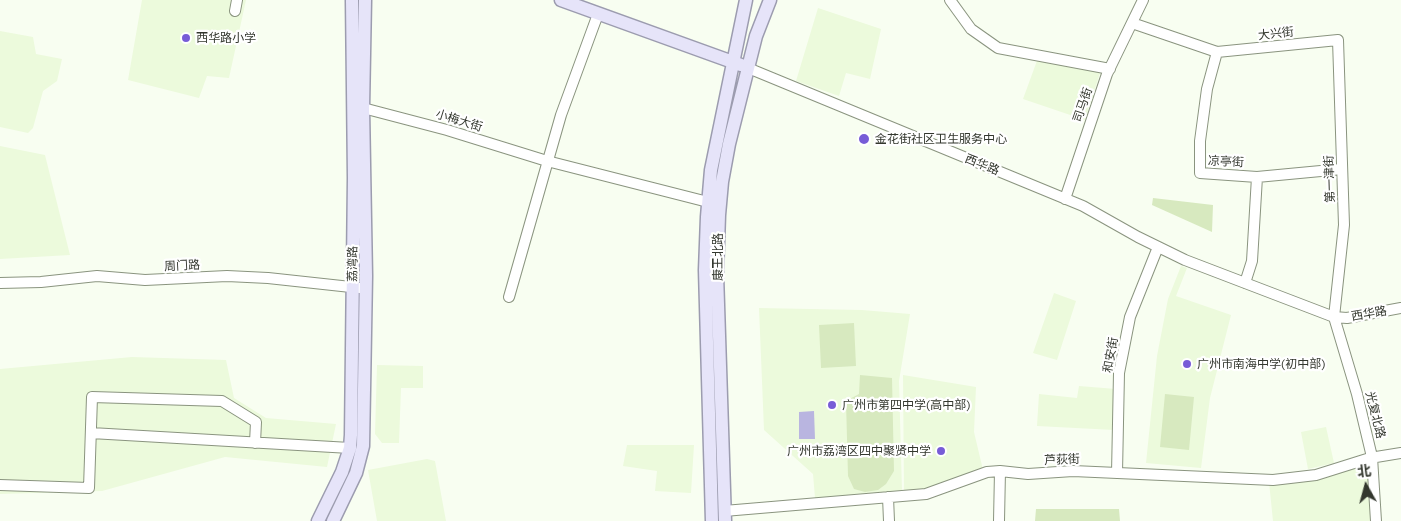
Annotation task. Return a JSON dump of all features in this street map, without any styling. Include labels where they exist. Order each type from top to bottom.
[{"type":"main road","name":"荔湾路","points":[[333,521],[356,473],[363,446],[352,0]]},
{"type":"main road","name":"荔湾路","points":[[318,521],[342,472],[350,448],[359,288],[365,0]]},
{"type":"main road","name":"西华路","points":[[561,0],[748,68]]},
{"type":"main road","name":"康王北路","points":[[712,521],[705,270],[708,202],[711,170],[746,0]]},
{"type":"main road","name":"康王北路","points":[[725,516],[717,236],[724,167],[756,36],[770,0]]},
{"type":"street","points":[[950,0],[971,29],[998,48],[1110,69]]},
{"type":"street","name":"司马街","points":[[1065,199],[1110,69],[1143,0]]},
{"type":"street","points":[[509,296],[561,116],[598,14]]},
{"type":"street","points":[[1132,23],[1217,52]]},
{"type":"street","name":"大兴街","points":[[1217,52],[1338,40]]},
{"type":"street","name":"第一津街","points":[[1334,317],[1344,225],[1338,40]]},
{"type":"street","name":"凉亭街","points":[[1217,52],[1207,89],[1200,141],[1200,173],[1257,177],[1342,169]]},
{"type":"street","name":"西华路","points":[[748,68],[1083,206],[1185,260],[1334,317],[1347,318],[1401,308]]},
{"type":"street","points":[[727,91],[735,86],[739,88],[742,95]]},
{"type":"street","name":"小梅大街","points":[[363,108],[447,130],[547,161],[708,202]]},
{"type":"street","points":[[1245,283],[1252,261],[1257,177]]},
{"type":"street","name":"和安街","points":[[1117,473],[1119,373],[1130,317],[1158,247]]},
{"type":"street","name":"周门路","points":[[0,283],[41,282],[97,276],[145,280],[227,276],[268,278],[359,288]]},
{"type":"street","name":"光复北路","points":[[1334,317],[1357,394],[1372,457],[1376,521]]},
{"type":"street","points":[[0,485],[89,488],[92,397],[222,401],[256,422],[255,442]]},
{"type":"street","points":[[91,433],[350,448]]},
{"type":"street","name":"芦荻街","points":[[725,516],[926,494],[979,474],[1000,471],[1028,474],[1073,471],[1273,480],[1316,475],[1372,457],[1401,453]]},
{"type":"street","points":[[999,521],[1000,471]]},
{"type":"street","points":[[888,497],[889,521]]},
{"type":"shaded area","name":"西华路小学","points":[[142,0],[246,0],[229,78],[207,76],[199,98],[128,80]]},
{"type":"shaded area","points":[[818,8],[881,29],[870,79],[846,73],[839,96],[796,81]]},
{"type":"shaded area","points":[[0,31],[33,37],[36,54],[62,59],[57,81],[43,91],[33,128],[28,133],[0,127]]},
{"type":"shaded area","points":[[1038,58],[1101,70],[1085,120],[1023,99]]},
{"type":"shaded area","points":[[0,146],[45,155],[70,255],[0,259]]},
{"type":"shaded area","points":[[1153,198],[1213,205],[1212,232],[1152,205]]},
{"type":"shaded area","name":"广州市南海中学(初中部)","points":[[1181,266],[1187,268],[1176,296],[1231,315],[1210,398],[1201,468],[1146,463],[1157,356],[1168,299]]},
{"type":"shaded area","points":[[1054,293],[1076,301],[1057,360],[1033,353]]},
{"type":"shaded area","name":"广州市第四中学(高中部)","points":[[759,308],[862,310],[910,314],[899,381],[902,491],[815,498],[813,474],[764,430]]},
{"type":"shaded area","points":[[854,323],[856,366],[821,368],[819,325]]},
{"type":"shaded area","points":[[132,357],[226,360],[234,398],[266,418],[336,424],[327,467],[225,457],[102,491],[0,494],[0,369]]},
{"type":"shaded area","points":[[377,365],[423,366],[423,388],[401,388],[399,443],[382,443],[375,434]]},
{"type":"shaded area","points":[[860,375],[892,378],[894,471],[886,484],[878,490],[865,492],[854,489],[848,476],[846,401],[859,394]]},
{"type":"shaded area","name":"广州市荔湾区四中聚贤中学","points":[[903,375],[976,387],[974,432],[983,470],[927,491],[904,493]]},
{"type":"shaded area","points":[[1079,386],[1116,389],[1114,430],[1037,426],[1039,394],[1077,398]]},
{"type":"shaded area","points":[[1165,394],[1194,397],[1189,450],[1160,447]]},
{"type":"shaded area","points":[[814,411],[815,439],[799,439],[799,412]]},
{"type":"shaded area","points":[[1326,427],[1334,463],[1308,469],[1301,432]]},
{"type":"shaded area","points":[[627,445],[694,445],[691,493],[655,491],[657,471],[623,466]]},
{"type":"shaded area","points":[[427,459],[435,461],[446,521],[377,521],[368,470]]},
{"type":"shaded area","points":[[1369,462],[1373,521],[1273,521],[1269,482]]},
{"type":"shaded area","points":[[1036,509],[1119,509],[1120,521],[1035,521]]},
{"type":"place","name":"西华路小学","points":[[186,38]]},
{"type":"place","name":"金花街社区卫生服务中心","points":[[864,139]]},
{"type":"place","name":"广州市南海中学(初中部)","points":[[1187,364]]},
{"type":"place","name":"广州市第四中学(高中部)","points":[[832,405]]},
{"type":"place","name":"广州市荔湾区四中聚贤中学","points":[[941,451]]}]
